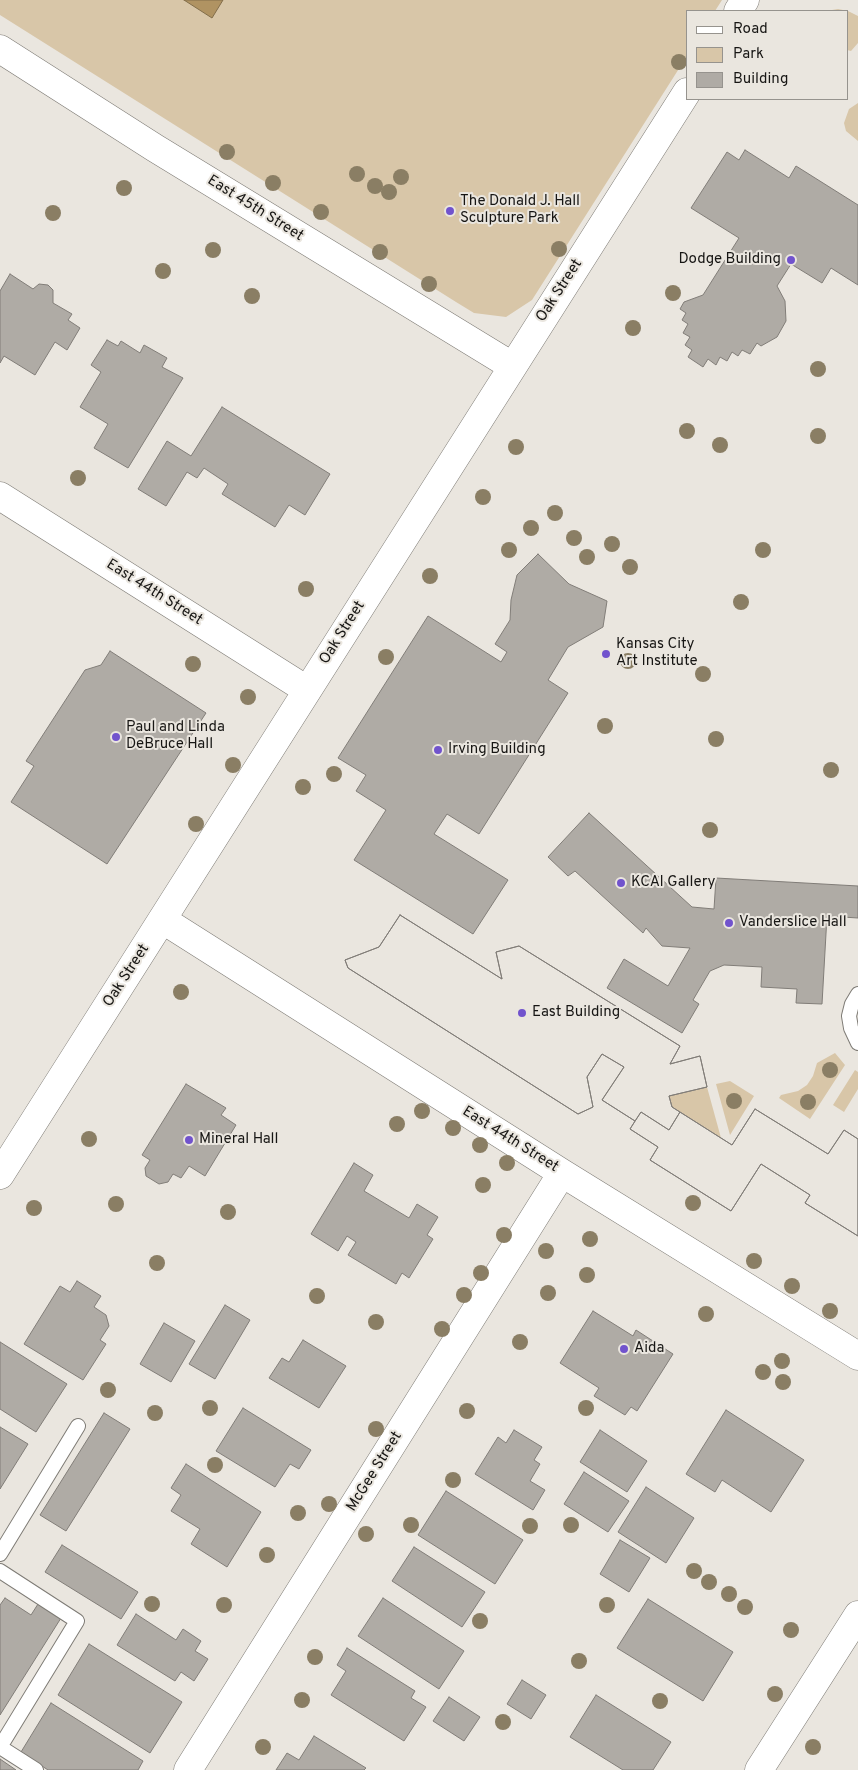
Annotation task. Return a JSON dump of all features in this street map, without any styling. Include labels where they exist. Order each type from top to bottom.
[{"type":"street","name":"East 45th Street","points":[[0,49],[155,148],[512,366]]},
{"type":"street","name":"Oak Street","points":[[0,1175],[686,94]]},
{"type":"street","name":"East 44th Street","points":[[0,496],[307,690]]},
{"type":"street","name":"East 44th Street","points":[[163,920],[562,1173],[858,1356]]},
{"type":"street","name":"McGee Street","points":[[188,1770],[562,1173]]},
{"type":"street","points":[[760,1770],[854,1632]]},
{"type":"lane","points":[[858,994],[852,1004],[849,1016],[851,1028],[858,1043]]},
{"type":"lane","points":[[0,1554],[78,1426]]},
{"type":"lane","points":[[0,1571],[78,1621],[0,1747],[36,1770]]},
{"type":"green space","name":"The Donald J. Hall Sculpture Park","points":[[0,0],[722,0],[716,10],[686,10],[686,58],[532,300],[506,317],[474,313],[0,15]]},
{"type":"green space","points":[[848,11],[858,16],[858,43],[851,51],[848,50]]},
{"type":"green space","points":[[858,103],[858,141],[846,131],[844,123],[849,109]]},
{"type":"green space","points":[[835,1053],[845,1065],[810,1119],[779,1098],[781,1095],[798,1091],[807,1085],[813,1076],[817,1063]]},
{"type":"green space","points":[[855,1070],[858,1072],[858,1089],[844,1112],[833,1105]]},
{"type":"green space","points":[[730,1081],[754,1096],[730,1135],[716,1084]]},
{"type":"green space","points":[[707,1087],[721,1138],[672,1107],[669,1096]]},
{"type":"shaded area","points":[[184,0],[223,0],[212,18]]},
{"type":"building","name":"Dodge Building","points":[[745,150],[789,178],[796,166],[858,205],[858,285],[831,268],[822,283],[791,264],[777,286],[785,301],[786,321],[777,337],[761,346],[757,343],[750,354],[742,350],[738,356],[732,352],[727,361],[720,357],[716,365],[708,359],[703,367],[688,357],[692,350],[685,345],[690,337],[683,333],[688,324],[682,320],[686,313],[680,309],[684,302],[703,295],[739,238],[691,208],[727,152],[739,160]]},
{"type":"building","points":[[10,274],[33,289],[39,284],[48,285],[53,290],[53,303],[72,314],[68,320],[80,328],[67,350],[55,342],[35,375],[4,356],[0,363],[0,291]]},
{"type":"building","points":[[107,340],[118,346],[121,341],[140,353],[144,345],[167,358],[162,367],[183,378],[128,468],[94,448],[108,424],[80,407],[101,372],[91,365]]},
{"type":"building","points":[[222,407],[330,474],[305,515],[289,505],[275,527],[222,494],[228,484],[204,468],[197,478],[187,472],[166,506],[138,489],[167,441],[191,456]]},
{"type":"building","name":"Irving Building","points":[[538,554],[569,584],[607,601],[603,627],[568,647],[548,680],[568,693],[479,834],[447,814],[434,834],[508,880],[473,934],[354,860],[386,810],[356,791],[366,775],[338,758],[428,616],[501,662],[507,652],[495,644],[510,620],[511,600],[517,575]]},
{"type":"building","name":"Paul and Linda DeBruce Hall","points":[[110,651],[206,713],[107,864],[11,802],[34,766],[26,761],[85,670],[101,665]]},
{"type":"building","name":"Vanderslice Hall","points":[[589,813],[692,907],[714,909],[716,878],[858,886],[858,918],[827,916],[822,1004],[796,1003],[797,989],[761,987],[762,967],[724,965],[710,971],[693,1000],[699,1004],[682,1033],[607,988],[624,959],[668,986],[690,948],[662,946],[646,928],[643,933],[575,871],[568,876],[548,857]]},
{"type":"building","name":"East Building","points":[[400,915],[502,979],[496,952],[519,946],[680,1046],[670,1064],[700,1056],[707,1087],[669,1096],[672,1107],[732,1145],[755,1109],[828,1154],[844,1130],[858,1139],[858,1236],[805,1203],[810,1195],[761,1164],[731,1211],[650,1160],[658,1147],[630,1129],[635,1121],[602,1100],[624,1067],[602,1054],[587,1077],[593,1107],[578,1114],[348,968],[345,960],[379,947]]},
{"type":"building","name":"East Building","points":[[400,915],[502,979],[496,952],[519,946],[680,1046],[670,1064],[700,1056],[707,1087],[669,1096],[672,1107],[680,1112],[669,1130],[641,1112],[635,1121],[602,1100],[624,1067],[602,1054],[587,1077],[593,1107],[578,1114],[348,968],[345,960],[379,947]]},
{"type":"building","name":"Mineral Hall","points":[[186,1084],[226,1108],[221,1115],[236,1125],[205,1176],[189,1166],[181,1178],[173,1174],[168,1182],[159,1184],[146,1176],[145,1168],[150,1160],[142,1155]]},
{"type":"building","points":[[755,1109],[828,1154],[844,1130],[858,1139],[858,1236],[805,1203],[810,1195],[761,1164],[731,1211],[650,1160],[658,1147],[630,1129],[641,1112],[669,1130],[680,1112],[732,1145]]},
{"type":"building","points":[[354,1163],[373,1175],[364,1191],[409,1218],[417,1204],[438,1217],[427,1235],[433,1239],[409,1278],[402,1273],[396,1284],[348,1255],[356,1242],[347,1236],[338,1251],[311,1234]]},
{"type":"building","points":[[77,1281],[101,1296],[94,1307],[106,1315],[109,1326],[100,1340],[106,1344],[83,1380],[24,1344],[60,1286],[70,1292]]},
{"type":"building","points":[[225,1305],[250,1320],[215,1379],[189,1364]]},
{"type":"building","points":[[593,1311],[633,1336],[636,1330],[673,1354],[637,1411],[631,1407],[625,1415],[594,1396],[599,1388],[560,1363]]},
{"type":"building","points":[[164,1323],[195,1341],[171,1382],[140,1364]]},
{"type":"building","points":[[303,1340],[346,1366],[319,1408],[269,1378],[282,1358],[289,1362]]},
{"type":"building","points":[[0,1342],[67,1384],[36,1432],[0,1409]]},
{"type":"building","points":[[243,1408],[311,1450],[299,1469],[290,1464],[275,1487],[216,1451]]},
{"type":"building","points":[[726,1410],[804,1460],[771,1512],[722,1480],[715,1492],[686,1474]]},
{"type":"building","points":[[104,1413],[130,1429],[66,1531],[40,1515]]},
{"type":"building","points":[[0,1427],[28,1444],[0,1489]]},
{"type":"building","points":[[514,1430],[542,1447],[534,1460],[540,1464],[530,1481],[545,1490],[533,1510],[475,1474],[498,1437],[506,1443]]},
{"type":"building","points":[[600,1430],[647,1461],[627,1492],[580,1462]]},
{"type":"building","points":[[186,1464],[261,1512],[227,1567],[191,1544],[200,1529],[171,1511],[181,1495],[171,1488]]},
{"type":"building","points":[[584,1472],[629,1501],[608,1532],[564,1504]]},
{"type":"building","points":[[646,1487],[694,1518],[666,1563],[618,1532]]},
{"type":"building","points":[[446,1491],[523,1540],[495,1584],[418,1535]]},
{"type":"building","points":[[620,1540],[650,1558],[629,1592],[600,1574]]},
{"type":"building","points":[[62,1545],[138,1592],[121,1619],[45,1572]]},
{"type":"building","points":[[414,1547],[485,1592],[462,1627],[392,1581]]},
{"type":"building","points":[[5,1598],[31,1615],[38,1604],[61,1618],[0,1715],[0,1605]]},
{"type":"building","points":[[383,1598],[464,1651],[439,1689],[358,1636]]},
{"type":"building","points":[[648,1599],[733,1652],[703,1701],[617,1648]]},
{"type":"building","points":[[136,1614],[176,1640],[183,1629],[201,1641],[195,1651],[208,1659],[194,1681],[181,1672],[175,1681],[117,1645]]},
{"type":"building","points":[[89,1644],[182,1702],[150,1753],[58,1695]]},
{"type":"building","points":[[347,1648],[415,1691],[411,1698],[426,1707],[404,1741],[331,1695],[346,1671],[337,1665]]},
{"type":"building","points":[[522,1680],[546,1695],[531,1719],[507,1704]]},
{"type":"building","points":[[596,1695],[671,1742],[653,1770],[623,1770],[570,1737]]},
{"type":"building","points":[[449,1697],[480,1717],[464,1741],[433,1721]]},
{"type":"building","points":[[51,1703],[143,1761],[138,1770],[48,1770],[21,1752]]},
{"type":"building","points":[[314,1736],[366,1768],[364,1770],[276,1770],[287,1753],[299,1760]]},
{"type":"building","points":[[0,1759],[16,1770],[0,1770]]},
{"type":"place","name":"The Donald J. Hall Sculpture Park","points":[[450,211]]},
{"type":"place","name":"Dodge Building","points":[[791,260]]},
{"type":"place","name":"Kansas City Art Institute","points":[[606,654]]},
{"type":"place","name":"Paul and Linda DeBruce Hall","points":[[116,737]]},
{"type":"place","name":"Irving Building","points":[[438,750]]},
{"type":"place","name":"KCAI Gallery","points":[[621,883]]},
{"type":"place","name":"Vanderslice Hall","points":[[729,923]]},
{"type":"place","name":"East Building","points":[[522,1013]]},
{"type":"place","name":"Mineral Hall","points":[[189,1140]]},
{"type":"place","name":"Aida","points":[[624,1349]]}]
